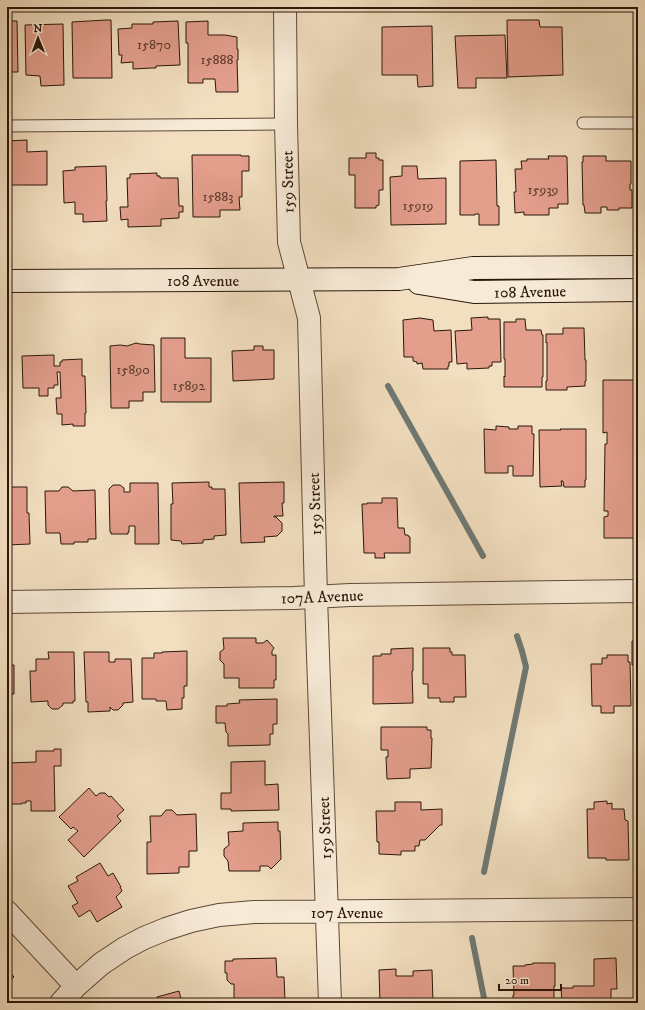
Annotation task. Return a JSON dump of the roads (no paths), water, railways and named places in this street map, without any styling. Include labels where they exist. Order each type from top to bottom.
[{"type":"street","name":"159 Street","points":[[285,7],[289,242],[309,318],[316,597],[330,1003]]},
{"type":"street","name":"108 Avenue","points":[[7,281],[399,279],[473,268],[638,267]]},
{"type":"street","name":"108 Avenue","points":[[399,279],[474,292],[638,290]]},
{"type":"street","name":"107A Avenue","points":[[7,602],[638,591]]},
{"type":"street","name":"107 Avenue","points":[[61,1003],[76,986],[101,964],[125,948],[166,929],[219,915],[254,912],[638,909]]},
{"type":"street","points":[[7,912],[76,986]]},
{"type":"lane","points":[[583,123],[638,123]]},
{"type":"lane","points":[[7,126],[286,124]]},
{"type":"waterway","points":[[388,386],[483,556]]},
{"type":"waterway","points":[[484,872],[526,667],[517,636]]},
{"type":"waterway","points":[[472,938],[485,1003]]}]
